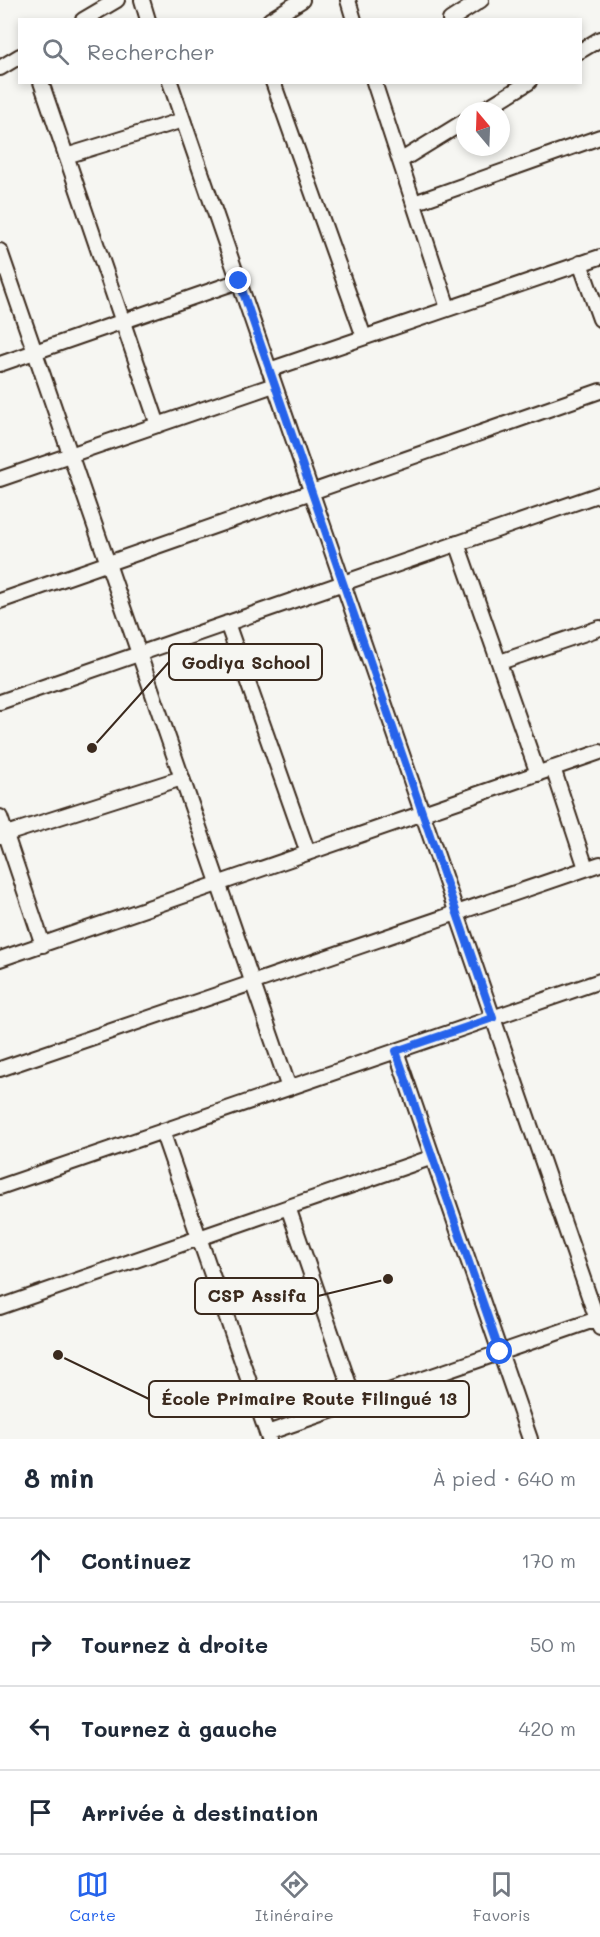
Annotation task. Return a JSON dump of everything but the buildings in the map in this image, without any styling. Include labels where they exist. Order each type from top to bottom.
[{"type":"street","points":[[86,18],[117,0]]},
{"type":"street","points":[[142,0],[147,18]]},
{"type":"street","points":[[273,18],[302,0]]},
{"type":"street","points":[[348,0],[353,18]]},
{"type":"street","points":[[453,18],[481,0]]},
{"type":"street","points":[[582,50],[600,39]]},
{"type":"street","points":[[0,68],[18,57]]},
{"type":"street","points":[[41,84],[158,425]]},
{"type":"street","points":[[162,1131],[268,1436],[356,1402],[500,1352],[599,1322],[171,84]]},
{"type":"street","points":[[274,84],[364,337]]},
{"type":"street","points":[[375,84],[448,308]]},
{"type":"street","points":[[497,102],[526,84]]},
{"type":"street","points":[[66,156],[183,120]]},
{"type":"street","points":[[400,161],[456,127]]},
{"type":"street","points":[[414,203],[600,137]]},
{"type":"street","points":[[0,251],[289,1088]]},
{"type":"street","points":[[269,370],[600,257]]},
{"type":"street","points":[[580,263],[600,320]]},
{"type":"street","points":[[0,364],[239,281]]},
{"type":"street","points":[[0,479],[274,385]]},
{"type":"street","points":[[0,600],[600,391]]},
{"type":"street","points":[[0,702],[600,494]]},
{"type":"street","points":[[457,543],[538,774]]},
{"type":"street","points":[[227,623],[308,853]]},
{"type":"street","points":[[500,662],[600,628]]},
{"type":"street","points":[[0,959],[600,752]]},
{"type":"street","points":[[553,768],[586,868]]},
{"type":"street","points":[[3,835],[182,778]]},
{"type":"street","points":[[0,817],[3,835],[43,945]]},
{"type":"street","points":[[0,1069],[600,864]]},
{"type":"street","points":[[0,1187],[600,981]]},
{"type":"street","points":[[396,1051],[530,1439]]},
{"type":"street","points":[[0,1307],[433,1157]]},
{"type":"street","points":[[288,1207],[356,1402]]},
{"type":"place","name":"Godiya School","points":[[92,748]]},
{"type":"place","name":"CSP Assifa","points":[[388,1279]]},
{"type":"place","name":"École Primaire Route Filingué 13","points":[[58,1355]]},
{"type":"route","points":[[239,281],[493,1018],[396,1051],[500,1352]]}]
